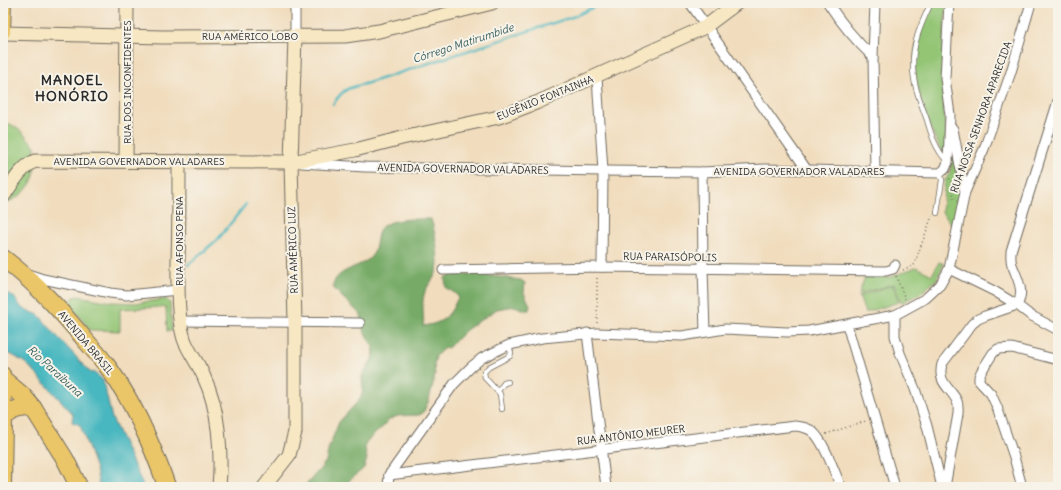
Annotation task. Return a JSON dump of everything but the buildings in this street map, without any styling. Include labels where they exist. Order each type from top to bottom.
[{"type":"highway","name":"AVENIDA BRASIL","points":[[3,258],[22,272],[53,304],[110,369],[128,399],[155,453],[168,487]]},
{"type":"highway","points":[[3,380],[22,395],[33,408],[65,459],[79,487]]},
{"type":"highway","points":[[5,416],[13,410],[22,407],[33,408]]},
{"type":"main road","points":[[3,32],[4,3]]},
{"type":"main road","name":"RUA DOS INCONFIDENTES","points":[[126,161],[127,3]]},
{"type":"main road","name":"RUA AMÉRICO LOBO","points":[[3,32],[162,37],[345,36],[379,32],[492,3]]},
{"type":"main road","name":"EUGÊNIO FONTAINHA","points":[[291,162],[356,150],[402,138],[499,117],[597,77],[706,27],[736,3]]},
{"type":"main road","name":"RUA AMÉRICO LUZ","points":[[264,487],[289,455],[295,432],[296,323],[291,162],[295,36]]},
{"type":"main road","name":"AVENIDA GOVERNADOR VALADARES","points":[[3,197],[20,172],[35,161],[291,162]]},
{"type":"main road","name":"RUA AFONSO PENA","points":[[179,161],[178,290],[181,321],[184,340],[204,377],[211,396],[217,425],[220,470],[219,487]]},
{"type":"main road","points":[[3,374],[5,416],[4,487]]},
{"type":"street","name":"RUA AMÉRICO LUZ","points":[[295,3],[295,36]]},
{"type":"street","points":[[690,3],[807,170]]},
{"type":"street","points":[[828,3],[857,43],[873,57]]},
{"type":"street","points":[[875,3],[873,57],[875,171]]},
{"type":"street","points":[[949,3],[945,78],[950,115],[965,192]]},
{"type":"street","name":"RUA NOSSA SENHORA APARECIDA","points":[[389,475],[454,384],[482,358],[510,345],[542,338],[587,333],[682,336],[725,329],[787,332],[809,331],[847,325],[895,314],[926,298],[940,285],[949,270],[965,192],[984,149],[1011,72],[1031,3]]},
{"type":"street","points":[[597,77],[603,171],[600,267]]},
{"type":"street","points":[[943,487],[958,414],[958,406],[957,401],[941,378],[940,371],[942,364],[972,324],[978,319],[1017,305],[1020,300],[1021,288],[1017,274],[1012,267],[1010,259],[1011,251],[1058,101]]},
{"type":"street","points":[[941,177],[948,162],[950,115]]},
{"type":"street","name":"AVENIDA GOVERNADOR VALADARES","points":[[291,162],[313,165],[365,168],[702,172],[765,169],[875,171],[941,177]]},
{"type":"street","points":[[702,172],[705,332]]},
{"type":"street","name":"RUA PARAISÓPOLIS","points":[[443,270],[600,267],[897,270]]},
{"type":"street","points":[[949,270],[976,281],[1017,305],[1030,315],[1058,330]]},
{"type":"street","points":[[22,272],[43,279],[110,293],[127,295],[178,290]]},
{"type":"street","points":[[895,314],[895,336],[927,426],[943,487]]},
{"type":"street","points":[[181,321],[360,323]]},
{"type":"street","points":[[847,325],[895,487]]},
{"type":"street","points":[[587,333],[600,449],[606,487]]},
{"type":"street","points":[[1022,487],[1014,457],[997,407],[991,394],[979,381],[979,377],[993,353],[998,349],[1012,348],[1058,360]]},
{"type":"street","name":"RUA ANTÔNIO MEURER","points":[[389,475],[795,426],[804,427],[811,430],[818,437]]},
{"type":"street","points":[[818,437],[841,487]]},
{"type":"street","points":[[388,487],[389,475]]},
{"type":"lane","points":[[931,3],[920,25],[914,47],[912,68],[917,93],[932,137],[942,156],[948,162]]},
{"type":"lane","points":[[937,213],[941,177]]},
{"type":"lane","points":[[502,409],[500,394],[485,378],[484,372],[489,367],[509,357],[511,353],[510,345]]},
{"type":"lane","points":[[498,391],[504,383],[508,382]]},
{"type":"path","points":[[941,177],[950,179],[954,203],[962,208]]},
{"type":"path","points":[[908,308],[897,270],[914,265],[934,212],[937,213]]},
{"type":"path","points":[[597,333],[600,267]]},
{"type":"path","points":[[818,437],[875,419]]},
{"type":"green space","points":[[933,3],[946,3],[942,77],[947,155],[944,156],[932,132],[922,102],[915,73],[917,40]]},
{"type":"green space","points":[[3,123],[12,125],[25,135],[35,146],[35,160],[3,196]]},
{"type":"green space","points":[[952,154],[955,154],[963,187],[953,227],[942,212],[945,180],[950,173]]},
{"type":"green space","points":[[35,163],[35,170],[28,188],[19,196],[7,203],[7,192]]},
{"type":"green space","points":[[431,219],[437,245],[438,266],[436,274],[426,289],[424,295],[423,326],[441,321],[452,309],[458,297],[455,293],[446,288],[445,278],[451,275],[471,274],[521,280],[525,283],[524,293],[530,305],[529,310],[524,310],[515,306],[497,309],[466,330],[449,347],[443,349],[436,356],[434,365],[434,380],[429,400],[423,413],[419,415],[398,416],[388,420],[386,424],[366,442],[365,448],[367,459],[364,468],[342,487],[304,487],[326,461],[329,447],[339,422],[360,399],[363,390],[362,376],[374,353],[373,347],[364,331],[361,315],[333,287],[334,281],[342,273],[370,258],[375,250],[379,230],[386,224],[403,220]]},
{"type":"green space","points":[[939,262],[944,264],[936,280],[921,293],[901,303],[894,284],[859,294],[865,277],[891,277],[916,267],[932,275]]},
{"type":"green space","points":[[893,285],[899,302],[865,313],[859,296]]},
{"type":"green space","points":[[78,296],[112,302],[136,303],[166,299],[170,303],[172,331],[167,331],[166,307],[120,309],[120,331],[90,330],[71,306],[71,301],[74,297]]},
{"type":"water","name":"Rio Paraibuna","points":[[3,291],[14,297],[22,308],[39,315],[91,373],[94,372],[103,380],[112,418],[144,487],[99,487],[96,469],[80,425],[72,422],[73,414],[27,364],[3,351]]},
{"type":"waterway","name":"Córrego Matirumbide","points":[[333,104],[344,91],[351,87],[368,83],[575,16],[602,3]]},
{"type":"waterway","name":"Córrego Matirumbide","points":[[188,265],[219,238],[246,204]]},
{"type":"district","name":"MANOEL HONÓRIO","points":[[72,88]]}]
